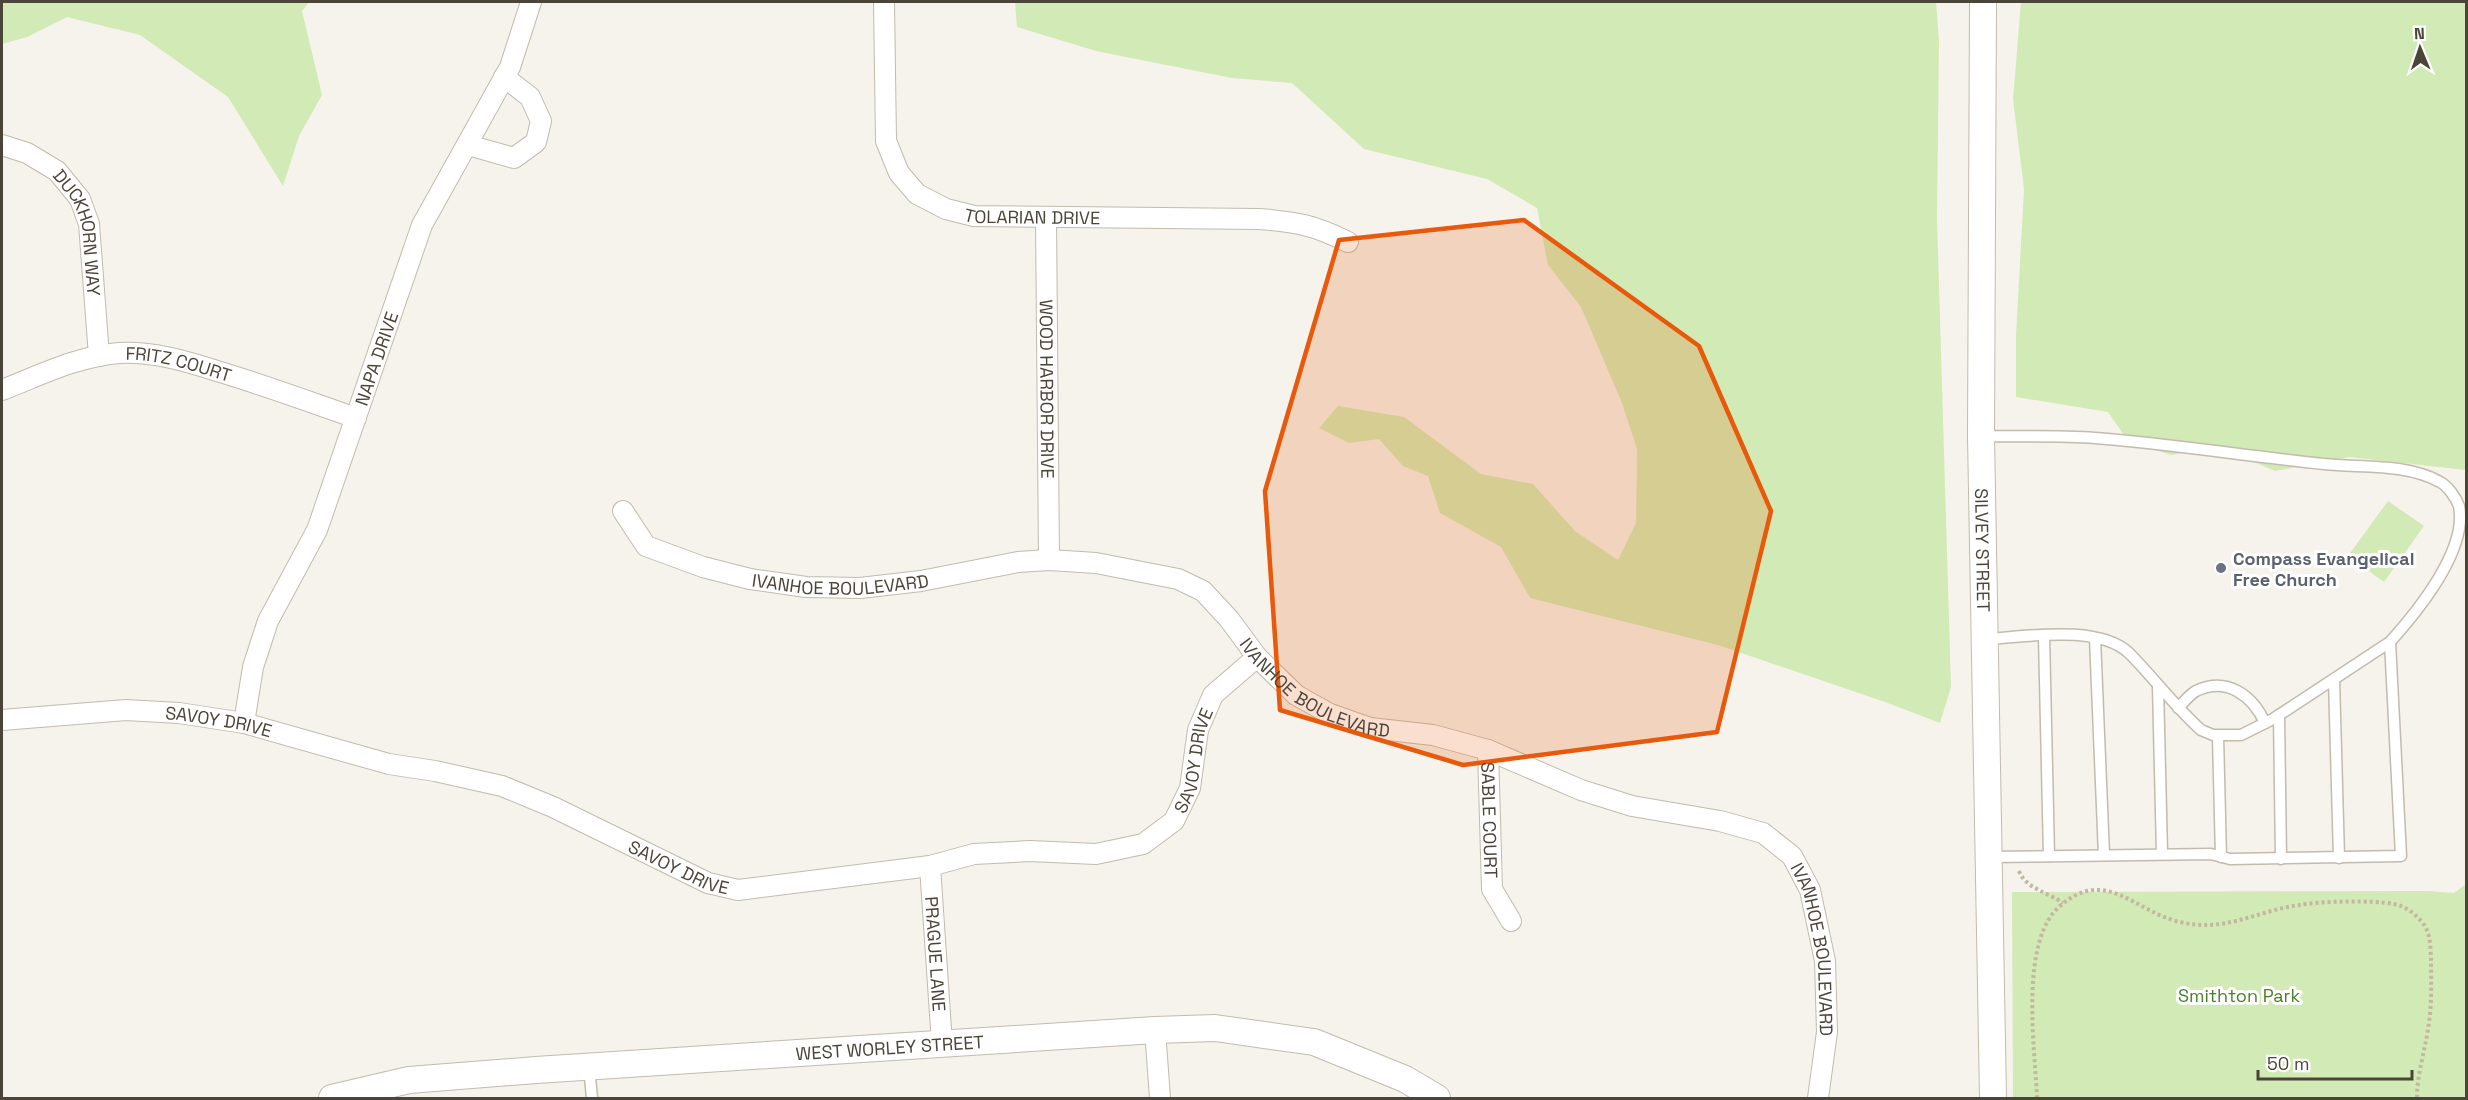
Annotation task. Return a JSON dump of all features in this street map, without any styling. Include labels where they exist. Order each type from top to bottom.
[{"type":"street","name":"NAPA DRIVE","points":[[244,723],[253,667],[268,621],[317,530],[422,225],[510,66],[531,2]]},
{"type":"street","name":"TOLARIAN DRIVE","points":[[884,2],[886,141],[899,173],[917,194],[946,209],[974,216],[1259,219],[1298,222],[1320,228],[1348,242]]},
{"type":"street","name":"SILVEY STREET","points":[[1983,2],[1981,436],[1993,1098]]},
{"type":"street","points":[[468,145],[514,158],[536,142],[541,121],[530,97],[504,77]]},
{"type":"street","name":"DUCKHORN WAY","points":[[2,145],[27,153],[57,171],[80,199],[89,224],[99,356]]},
{"type":"street","name":"WOOD HARBOR DRIVE","points":[[1046,218],[1049,560]]},
{"type":"street","name":"FRITZ COURT","points":[[2,390],[57,366],[120,353],[146,354],[183,360],[356,418]]},
{"type":"street","name":"IVANHOE BOULEVARD","points":[[623,511],[646,546],[703,567],[750,579],[806,587],[860,588],[890,585],[1018,562],[1049,560],[1096,563],[1178,579],[1203,591],[1229,618],[1257,657],[1296,695],[1330,714],[1370,728],[1433,735],[1488,750],[1581,790],[1632,806],[1720,821],[1763,833],[1792,856],[1810,890],[1825,961],[1827,1032],[1818,1098]]},
{"type":"street","name":"SAVOY DRIVE","points":[[2,720],[126,710],[179,713],[244,723],[389,764],[435,771],[502,786],[553,807],[708,883],[738,890],[930,866],[974,854],[1030,851],[1096,854],[1143,844],[1174,821],[1190,788],[1198,730],[1213,695],[1257,657]]},
{"type":"street","name":"SABLE COURT","points":[[1488,750],[1492,889],[1511,921]]},
{"type":"street","name":"PRAGUE LANE","points":[[930,866],[942,1044]]},
{"type":"street","name":"WEST WORLEY STREET","points":[[332,1098],[409,1080],[1155,1030],[1215,1028],[1314,1042],[1405,1079],[1437,1098]]},
{"type":"street","points":[[1155,1030],[1160,1098]]},
{"type":"lane","points":[[1981,436],[2093,438],[2408,471],[2442,483],[2459,506],[2462,528],[2450,565],[2424,605],[2390,642],[2279,715],[2241,735],[2218,736],[2201,730],[2127,651],[2104,639],[2044,636],[1986,639]]},
{"type":"lane","points":[[2044,636],[2049,856]]},
{"type":"lane","points":[[2095,638],[2104,855]]},
{"type":"lane","points":[[1990,869],[2049,856],[2211,854],[2230,859],[2281,859],[2401,856],[2390,642]]},
{"type":"lane","points":[[2334,679],[2339,858]]},
{"type":"lane","points":[[2158,686],[2162,854]]},
{"type":"lane","points":[[2178,708],[2195,691],[2219,687],[2242,693],[2252,700],[2265,723]]},
{"type":"lane","points":[[2279,715],[2281,859]]},
{"type":"lane","points":[[2218,736],[2221,857]]},
{"type":"lane","points":[[589,1067],[592,1098]]},
{"type":"path","points":[[1990,869],[2004,880],[2012,870],[2018,869],[2024,881],[2063,903]]},
{"type":"path","points":[[2037,1098],[2032,986],[2035,950],[2044,926],[2063,903],[2075,895],[2095,889],[2109,890],[2178,922],[2202,925],[2233,923],[2300,904],[2372,902],[2396,904],[2410,910],[2422,921],[2430,934],[2429,1022],[2417,1086],[2417,1098]]},
{"type":"highlighted area","points":[[1524,220],[1699,346],[1771,511],[1717,732],[1463,765],[1280,710],[1265,491],[1339,240]]},
{"type":"green space","points":[[2,2],[309,2],[302,11],[322,95],[299,136],[283,186],[228,97],[140,35],[67,17],[27,37],[2,44]]},
{"type":"green space","points":[[1015,2],[1936,2],[1939,40],[1937,218],[1951,687],[1940,723],[1718,645],[1530,598],[1501,547],[1440,513],[1428,476],[1403,466],[1379,439],[1349,443],[1319,428],[1338,406],[1404,417],[1481,474],[1533,484],[1575,531],[1618,560],[1636,523],[1637,449],[1622,403],[1581,307],[1548,265],[1537,208],[1487,179],[1364,149],[1292,83],[1232,78],[1096,51],[1017,27]]},
{"type":"green space","points":[[2021,2],[2466,2],[2466,470],[2349,457],[2275,471],[2218,447],[2171,455],[2128,441],[2108,412],[2016,397],[2016,336],[2024,189],[2013,99]]},
{"type":"green space","points":[[2388,501],[2424,526],[2384,582],[2348,556]]},
{"type":"green space","name":"Smithton Park","points":[[2466,884],[2466,1098],[2013,1098],[2012,892],[2428,891],[2454,893]]},
{"type":"place","name":"Compass Evangelical Free Church","points":[[2221,568]]}]
